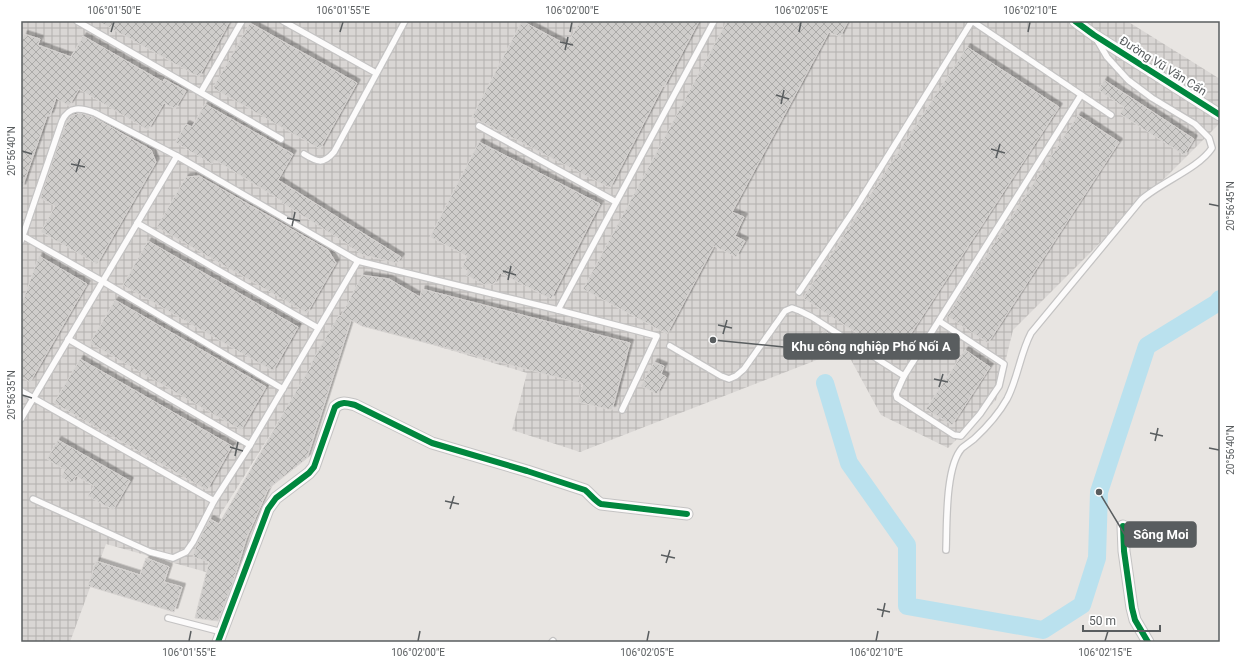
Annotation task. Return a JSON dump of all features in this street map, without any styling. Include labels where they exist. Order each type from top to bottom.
[{"type":"street","name":"Đường Vũ Văn Cẩn","points":[[1075,21],[1094,35],[1220,115]]},
{"type":"street","points":[[220,637],[268,509],[276,498],[309,473],[314,467],[335,407],[340,403],[346,402],[355,405],[432,442],[585,490],[595,501],[601,504],[687,514]]},
{"type":"street","points":[[1123,526],[1124,551],[1132,608],[1135,620],[1148,642]]},
{"type":"lane","points":[[77,21],[281,138]]},
{"type":"lane","points":[[201,92],[242,21]]},
{"type":"lane","points":[[283,21],[376,73]]},
{"type":"lane","points":[[304,154],[315,161],[322,161],[329,158],[334,152],[376,73],[406,21]]},
{"type":"lane","points":[[558,310],[714,21]]},
{"type":"lane","points":[[799,292],[860,200],[972,21],[1111,115]]},
{"type":"lane","points":[[946,550],[949,482],[956,459],[962,449],[1000,412],[1014,383],[1024,345],[1031,333],[1141,200],[1150,192],[1187,169],[1207,154],[1212,148],[1209,138],[1195,124],[1152,98],[1128,80],[1107,57],[1094,35]]},
{"type":"lane","points":[[939,321],[1004,364],[999,386],[980,414],[961,436],[954,435],[897,398],[896,394],[904,376],[1081,95]]},
{"type":"lane","points":[[283,389],[102,281],[22,238],[64,116],[77,108],[82,108],[95,113],[177,156],[358,261],[657,336],[622,410]]},
{"type":"lane","points":[[479,126],[616,202]]},
{"type":"lane","points":[[21,419],[177,156]]},
{"type":"lane","points":[[137,223],[318,328]]},
{"type":"lane","points":[[33,499],[150,552],[173,558],[186,552],[193,542],[214,501],[283,389],[358,261]]},
{"type":"lane","points":[[670,346],[720,376],[728,379],[736,376],[744,369],[785,311],[792,308],[812,317],[904,376]]},
{"type":"lane","points":[[68,339],[250,444]]},
{"type":"lane","points":[[21,391],[214,501]]},
{"type":"lane","points":[[168,618],[220,637]]},
{"type":"shaded area","points":[[21,21],[1127,21],[1220,79],[1220,123],[1013,330],[996,400],[948,448],[881,415],[845,349],[580,452],[512,430],[527,373],[343,318],[220,515],[206,572],[106,544],[70,642],[21,642]]},
{"type":"building","points":[[98,21],[230,21],[199,77]]},
{"type":"building","points":[[522,21],[567,45],[580,21],[699,21],[610,188],[472,117]]},
{"type":"building","points":[[727,21],[848,21],[840,37],[829,32],[732,212],[744,217],[735,236],[745,241],[736,257],[714,246],[667,334],[583,289]]},
{"type":"building","points":[[250,23],[357,83],[320,149],[213,88]]},
{"type":"building","points":[[24,34],[40,39],[38,45],[71,57],[83,36],[163,82],[164,79],[186,91],[175,109],[164,103],[148,130],[79,89],[69,106],[56,98],[50,116],[47,116],[22,188],[21,43]]},
{"type":"building","points":[[967,47],[1059,107],[895,358],[803,298]]},
{"type":"building","points":[[1104,80],[1194,139],[1184,155],[1120,114],[1124,107],[1098,90]]},
{"type":"building","points":[[205,104],[293,154],[278,180],[401,257],[397,263],[363,255],[281,202],[282,201],[215,160],[212,164],[175,142],[186,124],[192,127]]},
{"type":"building","points":[[80,113],[93,117],[151,150],[156,162],[97,264],[41,232],[55,206],[40,198],[66,123],[71,116]]},
{"type":"building","points":[[1078,115],[1119,142],[988,343],[947,316]]},
{"type":"building","points":[[479,142],[600,204],[551,299],[500,273],[494,284],[485,285],[466,275],[468,271],[462,268],[467,256],[430,237]]},
{"type":"building","points":[[199,176],[328,250],[336,263],[307,313],[157,227],[186,177]]},
{"type":"building","points":[[148,241],[298,327],[273,371],[123,285]]},
{"type":"building","points":[[39,256],[87,284],[30,382],[21,377],[21,306]]},
{"type":"building","points":[[362,275],[389,279],[420,297],[422,289],[630,343],[612,410],[578,402],[583,384],[362,326],[351,320],[307,458],[268,489],[246,539],[232,585],[218,621],[195,618],[209,562],[193,557],[196,545],[210,519],[219,524],[339,315],[341,316]]},
{"type":"building","points":[[115,300],[266,387],[241,430],[90,343]]},
{"type":"building","points":[[824,330],[838,340],[830,352],[816,343]]},
{"type":"building","points":[[965,350],[990,367],[952,425],[926,409]]},
{"type":"building","points":[[80,359],[232,446],[207,490],[54,403]]},
{"type":"building","points":[[654,362],[664,366],[661,374],[666,377],[657,394],[641,386]]},
{"type":"building","points":[[58,440],[130,481],[113,510],[88,496],[94,486],[76,476],[72,483],[61,477],[65,470],[47,459]]},
{"type":"building","points":[[146,558],[169,567],[164,582],[182,587],[174,612],[88,586],[96,561],[140,575]]},
{"type":"waterway","points":[[825,383],[849,463],[907,545],[907,606],[1043,630],[1082,605],[1097,558],[1099,492],[1147,346],[1217,303],[1220,299]]},
{"type":"cycle path","points":[[1075,21],[1094,35],[1220,115]]},
{"type":"cycle path","points":[[218,642],[268,509],[276,498],[309,473],[314,467],[335,407],[342,403],[355,405],[432,443],[585,490],[601,504],[687,514]]},
{"type":"cycle path","points":[[1123,526],[1124,551],[1132,608],[1135,620],[1148,642]]},
{"type":"place","name":"Khu công nghiệp Phố Nối A","points":[[713,340]]},
{"type":"place","name":"Sông Moi","points":[[1099,492]]}]
